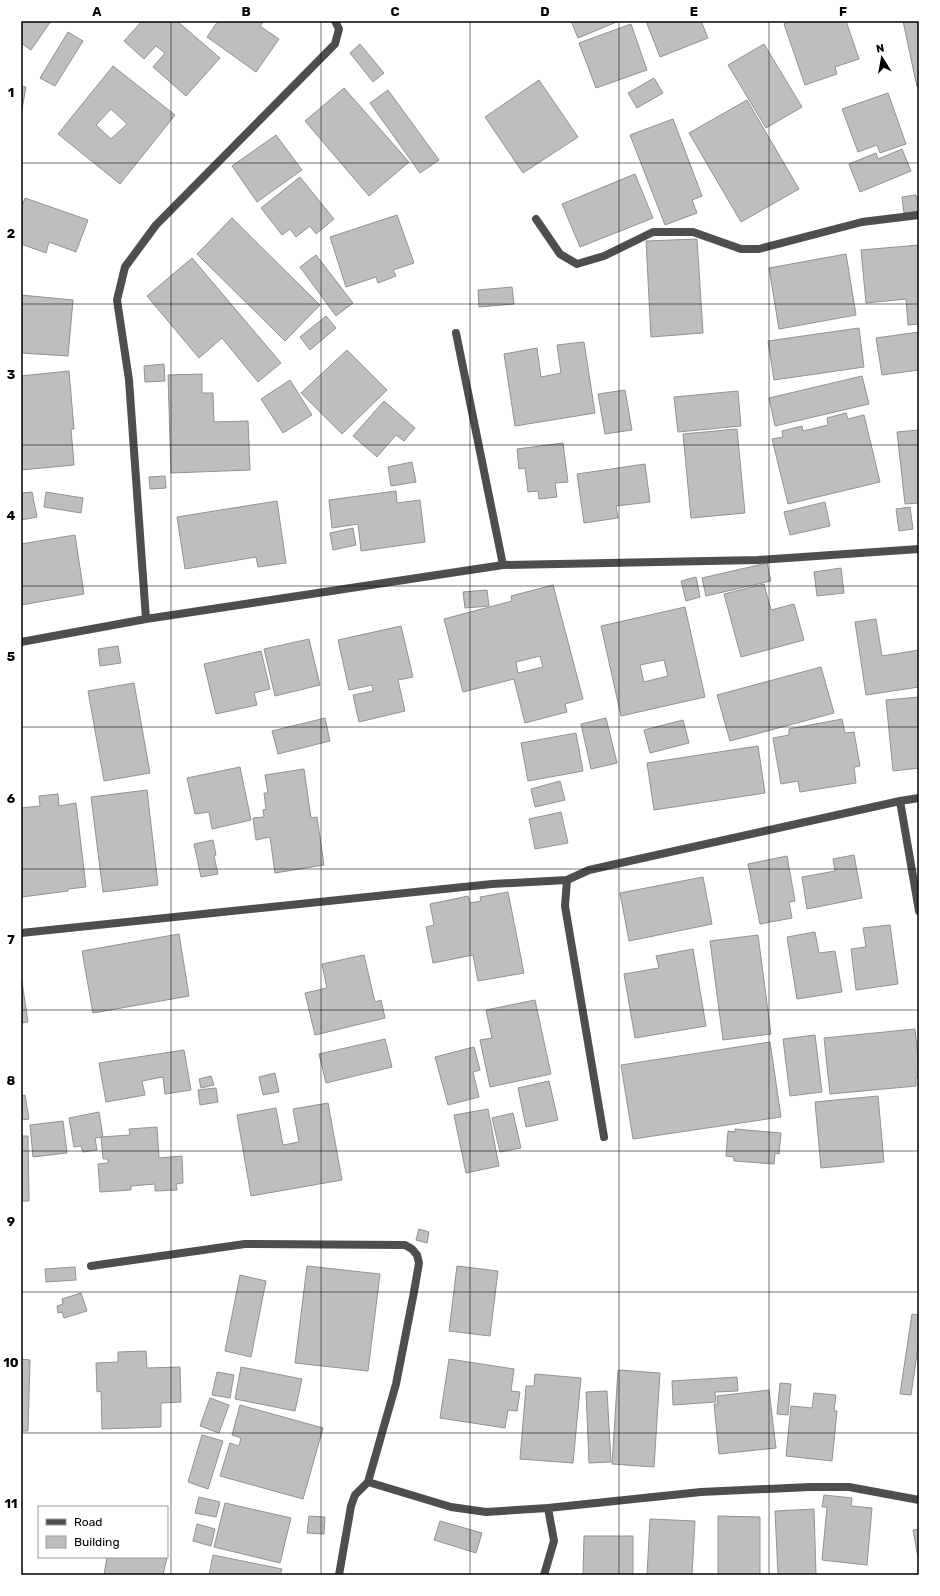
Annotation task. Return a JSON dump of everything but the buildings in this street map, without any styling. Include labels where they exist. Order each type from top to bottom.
[{"type":"street","points":[[146,619],[129,380],[117,300],[125,267],[156,225],[334,44],[339,29],[335,21]]},
{"type":"street","points":[[536,219],[560,254],[577,264],[604,256],[653,232],[693,232],[741,249],[759,249],[862,222],[919,215]]},
{"type":"street","points":[[456,333],[503,565]]},
{"type":"street","points":[[21,642],[146,619],[503,565],[758,560],[919,549]]},
{"type":"street","points":[[21,933],[492,884],[567,880],[589,870],[919,798]]},
{"type":"street","points":[[900,801],[919,911]]},
{"type":"street","points":[[567,880],[565,906],[604,1137]]},
{"type":"street","points":[[91,1266],[246,1244],[405,1245],[412,1249],[417,1255],[419,1263],[396,1384],[368,1482],[355,1495],[351,1506],[339,1575]]},
{"type":"street","points":[[368,1482],[451,1507],[486,1512],[548,1508],[701,1492],[810,1487],[848,1487],[919,1500]]},
{"type":"street","points":[[544,1575],[554,1541],[548,1508]]}]
